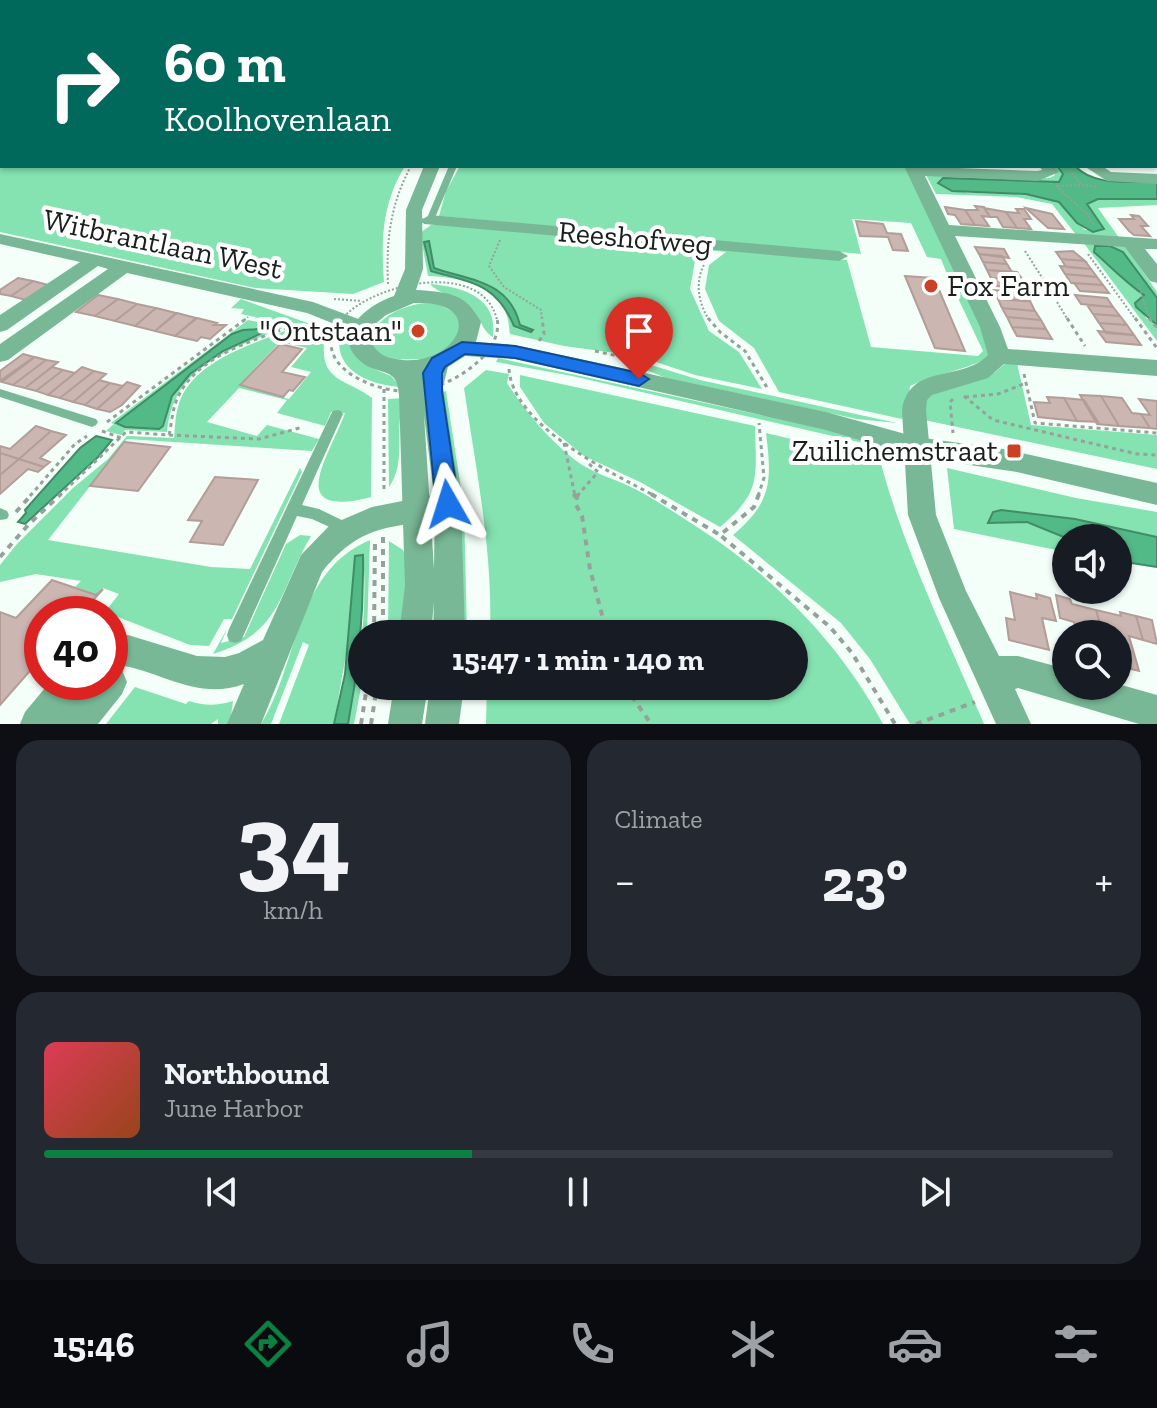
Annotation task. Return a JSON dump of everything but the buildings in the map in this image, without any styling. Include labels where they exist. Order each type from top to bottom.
[{"type":"street","points":[[431,168],[420,190],[422,221],[414,269],[396,294],[362,328],[360,339],[370,358],[397,368],[418,368],[439,363]]},
{"type":"street","points":[[1010,357],[990,327],[913,169],[1038,176],[1051,172],[1048,168]]},
{"type":"street","points":[[1095,168],[1107,176],[1157,179]]},
{"type":"street","name":"Reeshofweg","points":[[422,221],[839,256]]},
{"type":"street","points":[[943,230],[1157,244]]},
{"type":"street","name":"Witbrantlaan West","points":[[0,239],[313,308],[362,328]]},
{"type":"street","points":[[1131,243],[1157,277]]},
{"type":"street","points":[[0,325],[95,260]]},
{"type":"street","points":[[0,355],[124,266]]},
{"type":"street","points":[[414,269],[430,296]]},
{"type":"street","points":[[396,294],[452,301],[467,312],[472,327],[466,342],[439,363],[433,373],[448,504],[449,620]]},
{"type":"street","name":"Witbrantlaan West","points":[[313,308],[377,311]]},
{"type":"street","points":[[466,342],[512,359],[916,440],[955,443],[1014,463]]},
{"type":"street","points":[[1014,724],[954,598],[922,515],[914,405],[920,391],[984,371],[1010,357],[1157,368]]},
{"type":"street","points":[[397,368],[407,377],[411,395],[420,586],[416,620]]},
{"type":"street","points":[[916,440],[956,456],[1014,463],[1157,494]]},
{"type":"street","points":[[244,724],[311,564],[326,542],[345,528],[375,518],[448,504]]},
{"type":"street","points":[[128,653],[189,673],[217,676],[252,666],[274,652]]},
{"type":"street","points":[[991,673],[1018,672],[1157,712]]},
{"type":"street","points":[[37,724],[57,700]]},
{"type":"street","points":[[76,724],[95,700]]},
{"type":"street","points":[[405,724],[409,700]]},
{"type":"street","points":[[442,724],[445,700]]},
{"type":"lane","points":[[422,221],[452,168]]},
{"type":"lane","points":[[0,393],[92,422]]},
{"type":"lane","points":[[235,635],[337,414]]},
{"type":"lane","points":[[292,510],[314,513],[345,528]]},
{"type":"path","points":[[396,294],[387,223],[398,189],[410,168]]},
{"type":"path","points":[[1056,186],[1062,196],[1091,216],[1094,227]]},
{"type":"path","points":[[509,227],[489,266],[508,291],[541,310],[544,334],[538,343]]},
{"type":"path","points":[[1016,235],[1045,282]]},
{"type":"path","points":[[1077,239],[1157,348]]},
{"type":"path","points":[[722,246],[700,267],[697,283],[703,307],[717,330],[738,343],[759,368],[769,392]]},
{"type":"path","points":[[1136,275],[1151,323],[1157,328]]},
{"type":"path","points":[[1057,302],[1096,364]]},
{"type":"path","points":[[4,516],[75,444],[248,317]]},
{"type":"path","points":[[169,435],[178,398],[202,370],[228,353],[289,327]]},
{"type":"path","points":[[1010,357],[1026,383],[1035,423],[1157,433]]},
{"type":"path","points":[[512,359],[510,383],[540,423],[598,472],[575,497]]},
{"type":"path","points":[[955,443],[950,402],[998,394],[1026,383]]},
{"type":"path","points":[[966,397],[993,420],[1137,454],[1157,455]]},
{"type":"path","points":[[720,535],[754,507],[764,478],[759,423]]},
{"type":"path","points":[[0,557],[46,507],[106,456],[126,432],[259,439],[303,427]]},
{"type":"path","points":[[564,443],[604,620]]},
{"type":"path","points":[[581,457],[680,509],[720,535],[830,627],[852,653],[895,724]]},
{"type":"path","points":[[374,620],[375,518]]},
{"type":"path","points":[[361,724],[365,700]]},
{"type":"path","points":[[371,724],[375,700]]},
{"type":"path","points":[[635,700],[651,724]]},
{"type":"path","points":[[916,724],[975,702]]},
{"type":"shaded area","points":[[0,168],[404,168],[387,208],[384,282],[353,294],[255,288],[0,232]]},
{"type":"shaded area","points":[[459,168],[907,168],[958,275],[947,274],[941,259],[927,257],[911,223],[852,219],[861,254],[439,216],[446,191]]},
{"type":"shaded area","points":[[1053,168],[1058,168],[1063,174],[1059,182],[939,179],[967,193],[1026,194],[1059,202],[1085,230],[1104,229],[1086,204],[1098,199],[1157,199],[1157,205],[1098,208],[1120,239],[1077,236],[1052,204],[1016,197],[936,194],[926,175],[1050,178],[1055,175]]},
{"type":"shaded area","points":[[1058,168],[1077,168],[1102,180],[1157,182],[1157,199],[1098,199],[1087,204],[1104,229],[1093,232],[1077,223],[1059,202],[1026,194],[952,191],[938,183],[943,178],[1059,182],[1063,174]]},
{"type":"shaded area","points":[[454,224],[847,260],[871,347],[978,356],[983,351],[949,279],[960,279],[992,347],[988,358],[910,386],[906,415],[902,419],[779,392],[754,348],[719,321],[705,289],[709,265],[726,252],[708,250],[695,261],[690,289],[709,331],[739,352],[762,389],[695,375],[638,356],[564,346],[510,334],[507,316],[494,296],[474,284],[428,276],[420,233],[431,225]],"holes":[[[429,241],[434,268],[497,289],[514,309],[520,325],[532,331],[514,326],[504,306],[489,290],[433,268],[426,257],[425,242]]]},
{"type":"shaded area","points":[[429,241],[434,268],[486,284],[507,299],[520,325],[533,330],[514,326],[499,301],[481,287],[431,271],[424,242]]},
{"type":"shaded area","points":[[1083,242],[1125,245],[1157,292],[1157,298],[1138,271],[1116,251],[1096,246],[1094,252],[1144,295],[1138,300],[1146,318],[1157,325],[1157,341]]},
{"type":"shaded area","points":[[1095,246],[1110,246],[1123,252],[1157,298],[1157,325],[1136,307],[1135,303],[1144,295],[1094,252]]},
{"type":"shaded area","points":[[430,284],[466,292],[484,303],[493,323],[493,337],[470,306]]},
{"type":"shaded area","points":[[241,299],[327,330],[326,333],[241,314],[244,309],[231,308]]},
{"type":"shaded area","points":[[438,304],[457,314],[462,335],[431,359],[393,358],[379,353],[372,345],[372,335],[378,325],[405,307]]},
{"type":"shaded area","points":[[248,320],[283,328],[224,353],[192,376],[171,409],[167,432],[125,430],[121,435],[106,431],[114,424],[111,423]],"holes":[[[272,330],[219,354],[189,376],[177,390],[159,429],[125,427],[232,334]]]},
{"type":"shaded area","points":[[343,326],[352,333],[370,367],[391,376],[401,387],[363,378],[345,363],[339,340]]},
{"type":"shaded area","points":[[273,328],[223,351],[190,374],[172,396],[163,426],[159,429],[125,427],[116,423],[232,334]]},
{"type":"shaded area","points":[[290,329],[325,337],[324,352],[330,372],[372,398],[371,497],[344,502],[327,499],[320,492],[323,464],[345,413],[331,412],[325,426],[277,413],[287,400],[239,388],[207,422],[257,436],[267,425],[319,439],[312,451],[127,439],[48,540],[211,567],[250,569],[300,468],[302,472],[232,619],[224,619],[209,646],[190,645],[128,621],[128,596],[117,596],[119,594],[103,588],[96,595],[75,587],[81,581],[36,574],[0,582],[0,565],[17,544],[73,488],[108,459],[127,436],[174,438],[178,407],[185,391],[209,366]],"holes":[[[280,342],[307,348],[291,367],[311,372],[289,399],[239,385]]]},
{"type":"shaded area","points":[[498,358],[858,436],[898,451],[572,376],[496,362]]},
{"type":"shaded area","points":[[641,362],[700,380],[897,423],[857,419],[666,378],[639,367]]},
{"type":"shaded area","points":[[1007,362],[1017,363],[1031,425],[1157,435],[1157,469],[924,420],[923,401],[930,392],[994,373]]},
{"type":"shaded area","points":[[486,370],[509,374],[507,383],[522,404],[546,434],[575,460],[674,512],[752,567],[803,614],[826,639],[847,666],[883,724],[486,724],[487,700],[808,700],[808,620],[490,620],[486,541],[464,388]]},
{"type":"shaded area","points":[[520,375],[755,426],[755,471],[750,493],[734,515],[720,527],[640,482],[584,456],[544,423],[520,387]]},
{"type":"shaded area","points":[[446,391],[464,508],[467,620],[458,620],[439,393]]},
{"type":"shaded area","points":[[405,398],[401,410],[398,466],[389,487],[388,399]]},
{"type":"shaded area","points":[[766,433],[880,460],[914,561],[984,724],[910,724],[870,659],[841,623],[733,535],[755,512],[766,490],[769,465]]},
{"type":"shaded area","points":[[96,436],[112,440],[98,457],[25,524],[18,522],[80,448]]},
{"type":"shaded area","points":[[947,468],[1076,498],[1157,512],[1157,537],[1132,532],[1132,524],[1098,524],[1016,511],[996,524],[1022,522],[1046,529],[1052,532],[1052,549],[954,529]]},
{"type":"shaded area","points":[[1001,510],[1098,524],[1052,524],[1052,532],[1027,522],[988,523],[993,512]]},
{"type":"shaded area","points":[[1132,532],[1157,537],[1157,567],[1132,563]]},
{"type":"shaded area","points":[[300,535],[311,536],[284,593],[266,622],[253,635],[213,654],[227,629],[221,643],[244,637],[286,544]]},
{"type":"shaded area","points":[[370,540],[367,620],[363,620],[363,555],[352,620],[348,620],[348,642],[334,724],[279,724],[309,645],[303,642],[271,724],[261,724],[312,596],[326,574],[345,555]]},
{"type":"shaded area","points":[[389,541],[403,550],[408,563],[402,620],[388,620]]},
{"type":"shaded area","points":[[363,555],[362,620],[350,620],[355,556]]},
{"type":"shaded area","points":[[348,639],[348,700],[352,700],[352,703],[348,724],[334,724],[345,674]]},
{"type":"shaded area","points":[[135,687],[186,704],[189,701],[211,705],[233,701],[230,724],[218,724],[218,719],[211,724],[106,724],[128,700]]},
{"type":"shaded area","points":[[353,700],[359,700],[354,724],[348,724]]},
{"type":"place","name":"Fox Farm","points":[[931,286]]},
{"type":"place","name":"\"Ontstaan\"","points":[[418,331]]},
{"type":"place","name":"Zuilichemstraat","points":[[1014,451]]},
{"type":"route","points":[[448,504],[433,391],[433,373],[439,363],[462,348],[515,352],[639,379]]}]
